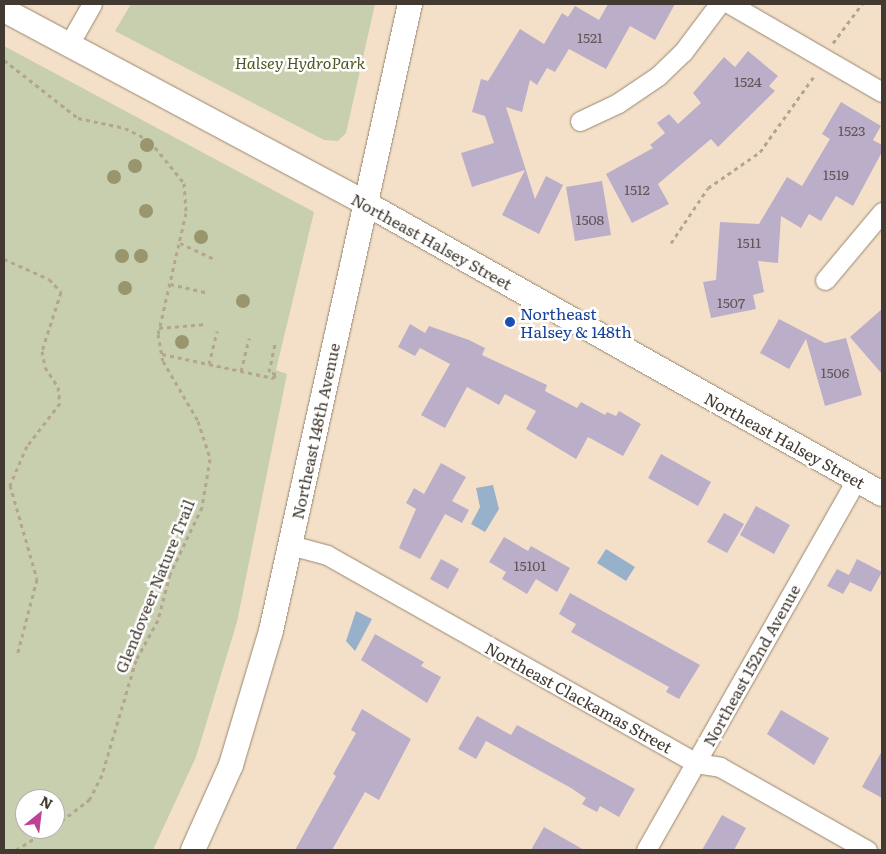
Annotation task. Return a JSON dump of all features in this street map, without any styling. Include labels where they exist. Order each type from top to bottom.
[{"type":"main road","name":"Northeast 148th Avenue","points":[[193,850],[241,737],[290,545],[410,4]]},
{"type":"main road","name":"Northeast Halsey Street","points":[[4,10],[68,46],[365,203],[882,494]]},
{"type":"street","points":[[68,46],[92,4]]},
{"type":"street","points":[[580,120],[618,103],[658,76],[683,52],[719,4]]},
{"type":"street","points":[[730,4],[882,92]]},
{"type":"street","points":[[825,280],[882,212]]},
{"type":"street","name":"Northeast 152nd Avenue","points":[[646,850],[856,480]]},
{"type":"street","name":"Northeast Clackamas Street","points":[[290,545],[327,555],[696,763],[720,767],[867,850]]},
{"type":"path","points":[[671,243],[708,188],[760,152],[862,4]]},
{"type":"path","name":"Glendoveer Nature Trail","points":[[4,60],[78,118],[125,128],[161,151],[184,183],[187,207],[159,328],[162,354],[208,442],[206,489],[196,524],[166,584],[158,620],[136,660],[102,775],[90,799],[65,818]]},
{"type":"path","points":[[180,243],[216,260]]},
{"type":"path","points":[[4,260],[49,278],[61,292],[42,351],[45,367],[58,387],[60,403],[27,446],[10,485],[33,554],[37,579],[16,656]]},
{"type":"path","points":[[170,284],[208,293]]},
{"type":"path","points":[[159,328],[206,324]]},
{"type":"path","points":[[209,364],[217,331]]},
{"type":"path","points":[[241,371],[248,338]]},
{"type":"path","points":[[162,354],[276,377],[269,372],[275,344]]},
{"type":"path","points":[[16,850],[34,839]]},
{"type":"green space","name":"Halsey HydroPark","points":[[131,4],[375,4],[346,133],[338,141],[324,140],[115,31]]},
{"type":"green space","points":[[4,46],[314,212],[276,370],[287,374],[237,622],[196,757],[153,850],[4,850]]},
{"type":"water","points":[[493,485],[499,509],[485,532],[471,524],[480,507],[476,488]]},
{"type":"water","points":[[606,549],[635,567],[626,581],[597,563]]},
{"type":"water","points":[[356,611],[372,619],[355,651],[346,641]]},
{"type":"building","points":[[608,4],[675,4],[655,40],[630,26],[606,69],[569,49],[555,72],[547,68],[537,85],[530,80],[522,112],[506,107],[535,199],[546,176],[563,185],[539,234],[502,215],[525,170],[472,187],[461,153],[494,143],[485,116],[472,112],[481,79],[488,81],[520,29],[544,44],[562,13],[568,17],[575,6],[599,20]]},
{"type":"building","points":[[748,51],[778,76],[769,86],[775,91],[718,147],[711,139],[658,184],[669,204],[632,223],[606,174],[653,148],[650,145],[665,133],[657,123],[669,114],[678,124],[701,103],[693,93],[724,57],[735,67]]},
{"type":"building","points":[[841,102],[881,126],[873,140],[882,145],[882,152],[853,206],[836,196],[821,221],[809,214],[801,228],[781,216],[778,263],[758,261],[764,292],[753,295],[756,309],[711,318],[703,282],[716,280],[720,222],[759,224],[787,177],[802,186],[830,139],[822,134]]},
{"type":"building","points":[[602,181],[611,235],[575,241],[566,187]]},
{"type":"building","points":[[882,309],[882,374],[850,337]]},
{"type":"building","points":[[779,319],[825,343],[846,338],[862,395],[825,406],[806,339],[789,369],[760,353]]},
{"type":"building","points":[[410,324],[425,333],[429,326],[469,340],[485,348],[482,355],[547,385],[545,391],[577,408],[581,402],[605,415],[607,412],[616,416],[619,411],[641,424],[623,456],[588,437],[576,459],[526,429],[536,411],[505,394],[499,405],[467,387],[445,428],[421,415],[450,364],[420,348],[415,356],[398,347]]},
{"type":"building","points":[[661,454],[711,482],[698,506],[648,478]]},
{"type":"building","points":[[441,463],[466,477],[452,501],[469,510],[462,523],[445,514],[420,559],[399,548],[416,509],[406,503],[414,488],[424,494]]},
{"type":"building","points":[[756,506],[790,525],[774,554],[740,535]]},
{"type":"building","points":[[724,513],[744,524],[727,553],[707,542]]},
{"type":"building","points":[[504,537],[528,551],[531,546],[570,568],[557,592],[536,579],[527,594],[502,579],[506,572],[489,562]]},
{"type":"building","points":[[441,559],[459,569],[448,589],[430,579]]},
{"type":"building","points":[[857,559],[882,572],[871,592],[850,582],[843,594],[827,586],[837,569],[849,575]]},
{"type":"building","points":[[570,593],[700,665],[679,699],[666,692],[669,687],[571,632],[576,624],[559,614]]},
{"type":"building","points":[[375,634],[424,662],[421,666],[441,677],[427,703],[361,660]]},
{"type":"building","points":[[362,709],[411,739],[379,800],[365,792],[332,850],[295,850],[336,776],[333,774],[356,733],[351,730]]},
{"type":"building","points":[[781,710],[829,738],[814,765],[767,734]]},
{"type":"building","points":[[477,716],[511,735],[517,725],[635,789],[619,817],[600,806],[597,812],[582,804],[586,798],[571,788],[486,741],[476,759],[458,749]]},
{"type":"building","points":[[882,751],[882,798],[862,787]]},
{"type":"building","points":[[722,815],[746,828],[734,850],[702,850]]},
{"type":"building","points":[[544,827],[584,850],[531,850]]},
{"type":"place","name":"Northeast Halsey & 148th","points":[[510,322]]}]
